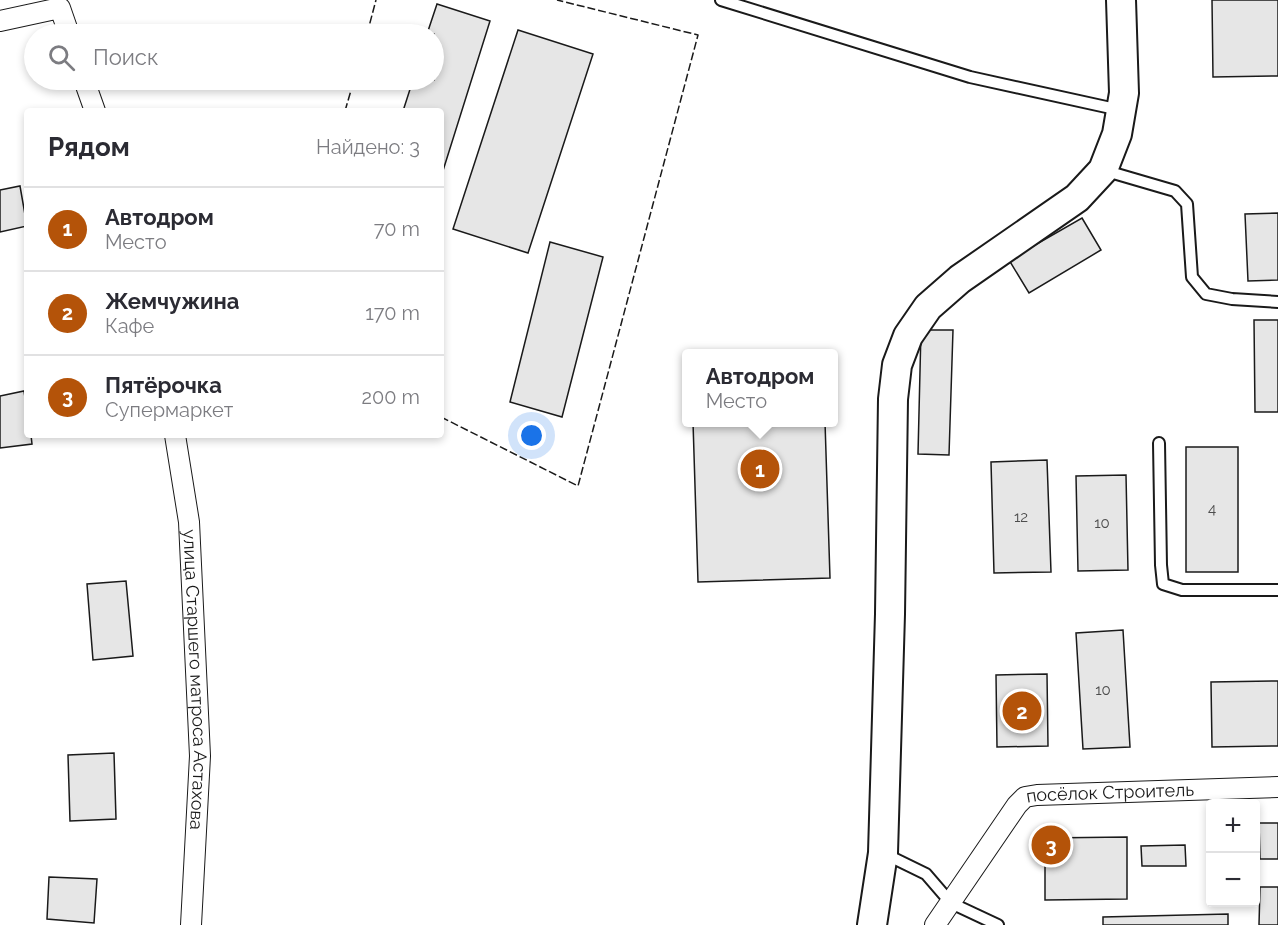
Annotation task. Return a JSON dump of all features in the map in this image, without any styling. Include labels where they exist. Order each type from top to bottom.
[{"type":"street","points":[[872,925],[883,853],[893,399],[897,365],[908,336],[928,307],[960,279],[1077,198],[1103,170],[1117,134],[1121,110],[1124,81],[1121,0]]},
{"type":"street","points":[[0,21],[60,8],[66,24]]},
{"type":"street","points":[[88,90],[94,108]]},
{"type":"street","name":"улица Старшего матроса Астахова","points":[[175,438],[189,522],[201,756],[191,925]]},
{"type":"street","name":"посёлок Строитель","points":[[935,925],[1017,805],[1025,797],[1278,787]]},
{"type":"lane","points":[[721,0],[970,76],[1121,110]]},
{"type":"lane","points":[[1103,170],[1174,190],[1186,204],[1192,277],[1206,294],[1232,299],[1278,302]]},
{"type":"lane","points":[[1159,443],[1163,584],[1182,590],[1278,590]]},
{"type":"lane","points":[[883,853],[926,874],[951,903],[998,925]]},
{"type":"building","points":[[1212,0],[1278,0],[1278,76],[1213,77]]},
{"type":"building","points":[[437,4],[490,21],[444,167],[444,108],[404,108],[410,90],[444,90],[444,24],[430,24]]},
{"type":"building","points":[[518,30],[593,54],[528,253],[453,229]]},
{"type":"building","points":[[20,186],[24,227],[0,232],[0,190]]},
{"type":"building","points":[[1278,213],[1278,280],[1248,281],[1245,214]]},
{"type":"building","points":[[1082,218],[1101,250],[1029,293],[1009,260]]},
{"type":"building","points":[[550,242],[603,257],[562,417],[510,402]]},
{"type":"building","points":[[1254,320],[1278,320],[1278,412],[1255,412]]},
{"type":"building","points":[[921,330],[953,330],[949,455],[918,454]]},
{"type":"building","points":[[24,391],[24,438],[31,438],[32,444],[0,448],[0,396]]},
{"type":"building","points":[[693,427],[825,427],[830,578],[698,582]]},
{"type":"building","points":[[1186,447],[1238,447],[1238,572],[1186,572]]},
{"type":"building","points":[[1047,460],[1051,572],[994,573],[991,462]]},
{"type":"building","points":[[1126,475],[1128,570],[1078,571],[1076,476]]},
{"type":"building","points":[[126,581],[133,656],[93,660],[87,584]]},
{"type":"building","points":[[1123,630],[1130,747],[1083,749],[1076,633]]},
{"type":"building","points":[[1047,674],[1048,746],[997,747],[996,675]]},
{"type":"building","points":[[1278,681],[1278,746],[1212,747],[1211,682]]},
{"type":"building","points":[[114,753],[116,819],[70,821],[68,755]]},
{"type":"building","points":[[1260,823],[1278,823],[1278,859],[1260,859]]},
{"type":"building","points":[[1127,837],[1127,899],[1045,900],[1045,838]]},
{"type":"building","points":[[1185,845],[1186,866],[1142,866],[1141,846]]},
{"type":"building","points":[[49,877],[97,879],[94,923],[47,919]]},
{"type":"building","points":[[1260,887],[1278,887],[1278,925],[1259,925]]},
{"type":"building","points":[[1228,914],[1228,925],[1103,925],[1103,917]]},
{"type":"fence","points":[[370,24],[376,0]]},
{"type":"fence","points":[[444,419],[578,486],[698,35],[557,0]]},
{"type":"fence","points":[[346,108],[351,90]]},
{"type":"place","name":"Автодром","points":[[760,469]]},
{"type":"place","name":"Жемчужина","points":[[1022,711]]},
{"type":"place","name":"Пятёрочка","points":[[1051,845]]}]
